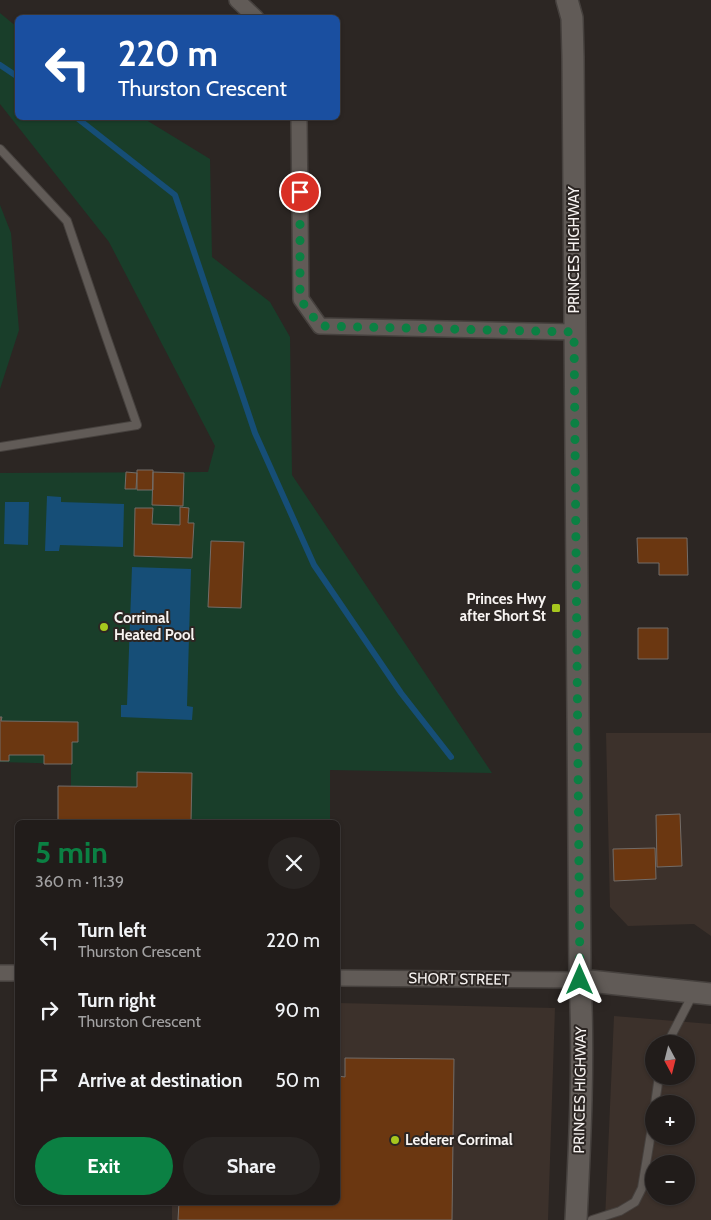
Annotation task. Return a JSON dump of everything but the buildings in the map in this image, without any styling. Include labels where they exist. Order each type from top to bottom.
[{"type":"main road","name":"PRINCES HIGHWAY","points":[[567,0],[572,18],[573,57],[580,980],[582,1014],[581,1103],[576,1220]]},
{"type":"main road","points":[[580,980],[702,993]]},
{"type":"street","points":[[237,0],[253,15]]},
{"type":"street","points":[[299,120],[300,299],[320,326],[574,332]]},
{"type":"street","points":[[0,973],[15,973]]},
{"type":"street","name":"SHORT STREET","points":[[340,978],[580,980]]},
{"type":"lane","points":[[0,149],[67,221],[138,425],[0,447]]},
{"type":"lane","points":[[673,1035],[702,993]]},
{"type":"lane","points":[[592,1220],[620,1211],[635,1202],[642,1188],[649,1145]]},
{"type":"shaded area","points":[[606,733],[711,733],[711,936],[694,924],[628,926],[610,907]]},
{"type":"shaded area","points":[[340,1003],[555,1008],[548,1220],[172,1220],[172,1205],[340,1205]]},
{"type":"shaded area","points":[[614,1016],[711,1024],[711,1220],[605,1220]]},
{"type":"green space","points":[[0,13],[15,25],[15,120],[146,120],[210,159],[212,257],[270,302],[290,337],[292,475],[492,773],[330,770],[330,820],[191,820],[191,773],[137,772],[137,787],[71,786],[71,764],[0,762],[0,473],[208,472],[215,446],[109,242],[0,104]]},
{"type":"green space","points":[[0,205],[11,233],[19,330],[0,389]]},
{"type":"water","points":[[47,496],[61,497],[61,502],[124,504],[123,547],[60,545],[59,551],[45,551]]},
{"type":"water","points":[[5,502],[29,502],[28,545],[4,544]]},
{"type":"water","points":[[132,567],[191,569],[187,706],[193,707],[192,720],[121,717],[121,705],[127,705]]},
{"type":"waterway","points":[[0,65],[15,75]]},
{"type":"waterway","points":[[80,120],[175,195],[255,433],[314,565],[401,693],[451,757]]},
{"type":"place","name":"Princes Hwy after Short St","points":[[556,608]]},
{"type":"place","name":"Corrimal Heated Pool","points":[[104,627]]},
{"type":"place","name":"Lederer Corrimal","points":[[395,1140]]},
{"type":"route","points":[[300,192],[300,299],[320,326],[574,332],[580,980]]}]
